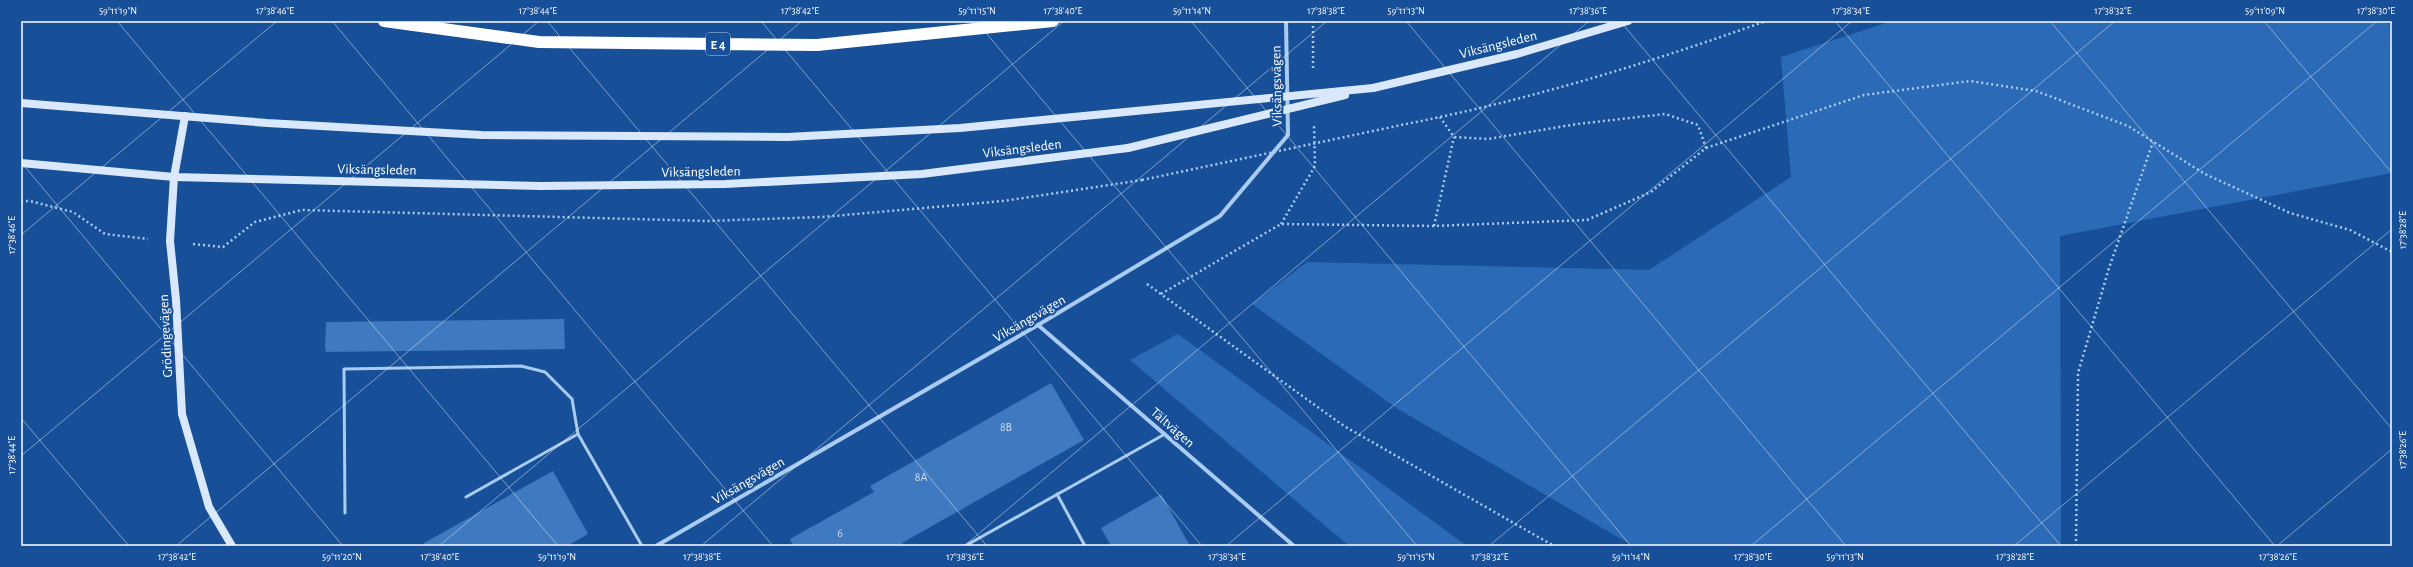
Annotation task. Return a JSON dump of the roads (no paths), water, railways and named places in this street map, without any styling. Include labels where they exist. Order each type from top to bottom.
[{"type":"highway","name":"E 4","points":[[384,21],[539,42],[817,45],[1053,21]]},
{"type":"main road","name":"Viksängsleden","points":[[21,163],[174,177],[540,186],[726,184],[922,174],[1128,148],[1517,54],[1628,21]]},
{"type":"main road","name":"Viksängsleden","points":[[21,103],[185,116],[482,135],[787,137],[960,128],[1373,88]]},
{"type":"main road","name":"Grödingevägen","points":[[185,116],[174,177],[170,241],[176,300],[182,414],[209,507],[232,546]]},
{"type":"street","name":"Viksängsvägen","points":[[656,546],[1038,325],[1220,216],[1288,135],[1286,21]]},
{"type":"street","name":"Tältvägen","points":[[1038,325],[1294,546]]},
{"type":"lane","points":[[345,514],[344,369],[521,366],[545,372],[572,399],[578,434],[642,546]]},
{"type":"lane","points":[[466,497],[578,434]]},
{"type":"lane","points":[[965,546],[1165,434]]},
{"type":"lane","points":[[1056,494],[1085,546]]}]
